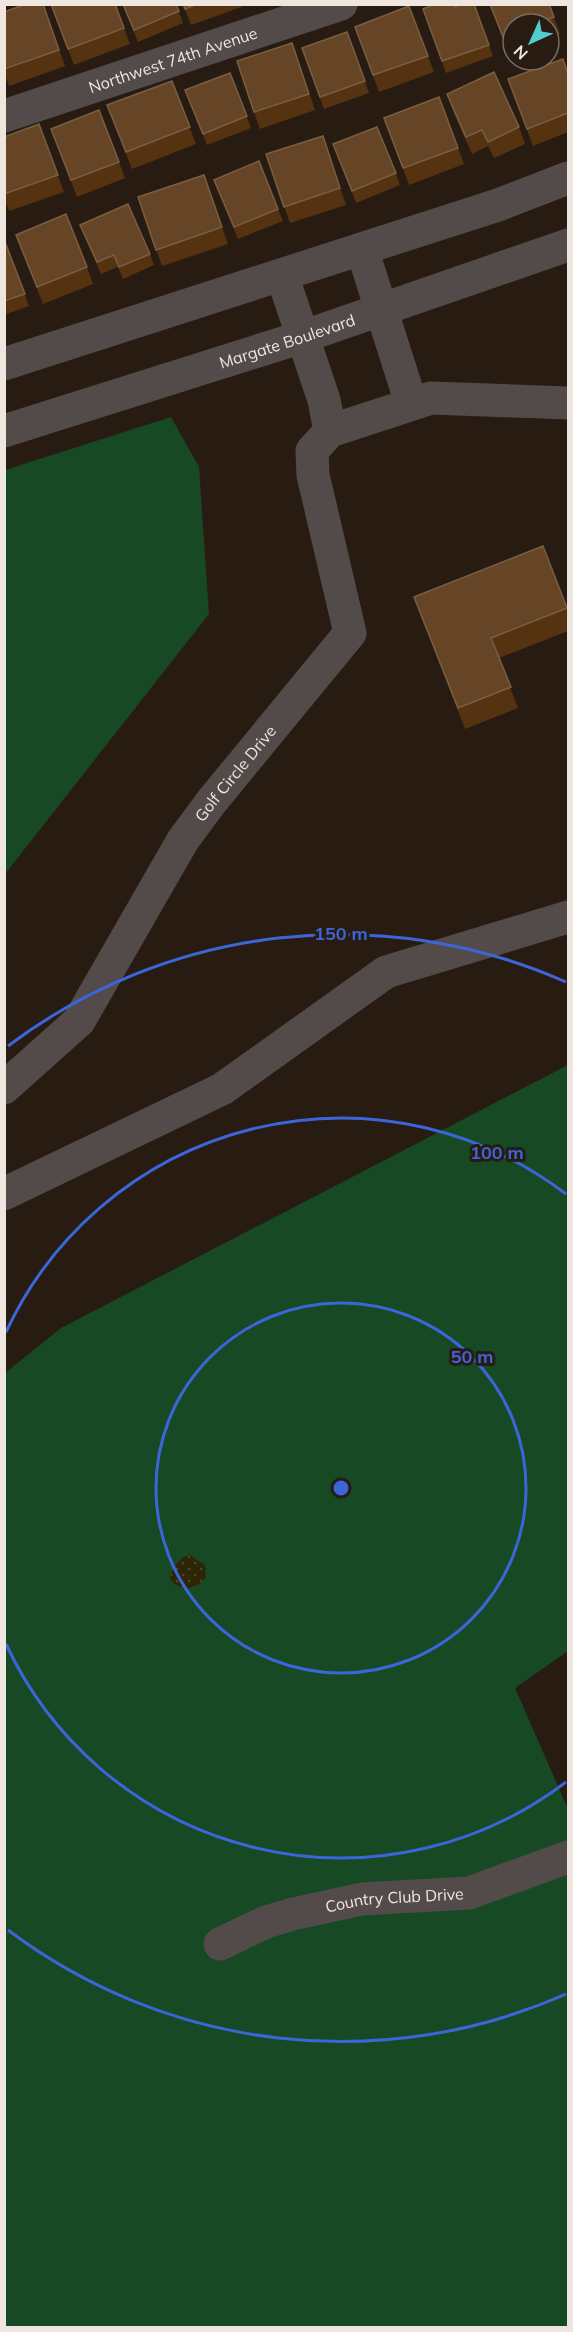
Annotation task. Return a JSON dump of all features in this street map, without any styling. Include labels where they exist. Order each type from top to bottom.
[{"type":"street","name":"Northwest 74th Avenue","points":[[4,116],[342,4]]},
{"type":"street","points":[[4,364],[362,249],[513,199],[568,178]]},
{"type":"street","name":"Margate Boulevard","points":[[4,431],[381,311],[568,245]]},
{"type":"street","points":[[362,249],[411,404]]},
{"type":"street","points":[[282,275],[324,400],[330,431],[432,398],[568,403]]},
{"type":"street","name":"Golf Circle Drive","points":[[4,1088],[79,1021],[183,840],[212,801],[350,633],[313,475],[312,451],[330,431]]},
{"type":"street","points":[[4,1194],[222,1089],[386,972],[568,917]]},
{"type":"street","name":"Country Club Drive","points":[[220,1944],[266,1923],[302,1911],[362,1899],[469,1893],[568,1857]]},
{"type":"green space","points":[[171,417],[199,467],[209,614],[5,874],[5,470]]},
{"type":"green space","points":[[568,1065],[568,1651],[515,1688],[568,1809],[568,2327],[5,2328],[5,1373],[61,1328]]},
{"type":"sand","points":[[190,1555],[205,1565],[206,1577],[198,1585],[186,1589],[174,1584],[170,1578],[179,1561]]},
{"type":"building","points":[[26,4],[43,4],[59,50],[4,69],[4,12]]},
{"type":"building","points":[[51,4],[115,4],[124,28],[68,49]]},
{"type":"building","points":[[123,4],[176,4],[179,11],[134,30]]},
{"type":"building","points":[[183,4],[197,4],[185,9]]},
{"type":"building","points":[[435,4],[454,4],[455,7],[474,4],[489,45],[442,61],[423,9]]},
{"type":"building","points":[[490,4],[549,4],[552,12],[501,12],[501,32]]},
{"type":"building","points":[[409,6],[428,56],[373,75],[355,27]]},
{"type":"building","points":[[347,32],[365,81],[320,97],[302,48]]},
{"type":"building","points":[[292,43],[309,94],[254,112],[237,61]]},
{"type":"building","points":[[563,59],[568,74],[568,113],[527,129],[508,79],[527,72],[561,72],[561,60]]},
{"type":"building","points":[[494,72],[519,127],[488,142],[482,130],[466,137],[447,94]]},
{"type":"building","points":[[230,73],[247,116],[203,134],[185,90]]},
{"type":"building","points":[[172,81],[190,127],[126,152],[107,105]]},
{"type":"building","points":[[439,97],[458,148],[403,168],[384,118]]},
{"type":"building","points":[[99,110],[119,162],[71,180],[51,129]]},
{"type":"building","points":[[39,124],[58,175],[4,194],[4,137]]},
{"type":"building","points":[[377,127],[396,173],[352,191],[333,144]]},
{"type":"building","points":[[323,136],[340,188],[284,207],[266,154]]},
{"type":"building","points":[[259,161],[278,209],[234,227],[214,180]]},
{"type":"building","points":[[204,175],[222,227],[156,250],[138,197]]},
{"type":"building","points":[[128,204],[150,254],[119,267],[114,255],[97,262],[80,225]]},
{"type":"building","points":[[66,214],[87,267],[37,287],[16,235]]},
{"type":"building","points":[[4,242],[25,294],[4,301]]},
{"type":"building","points":[[543,546],[567,608],[491,638],[511,687],[458,708],[414,597]]}]
